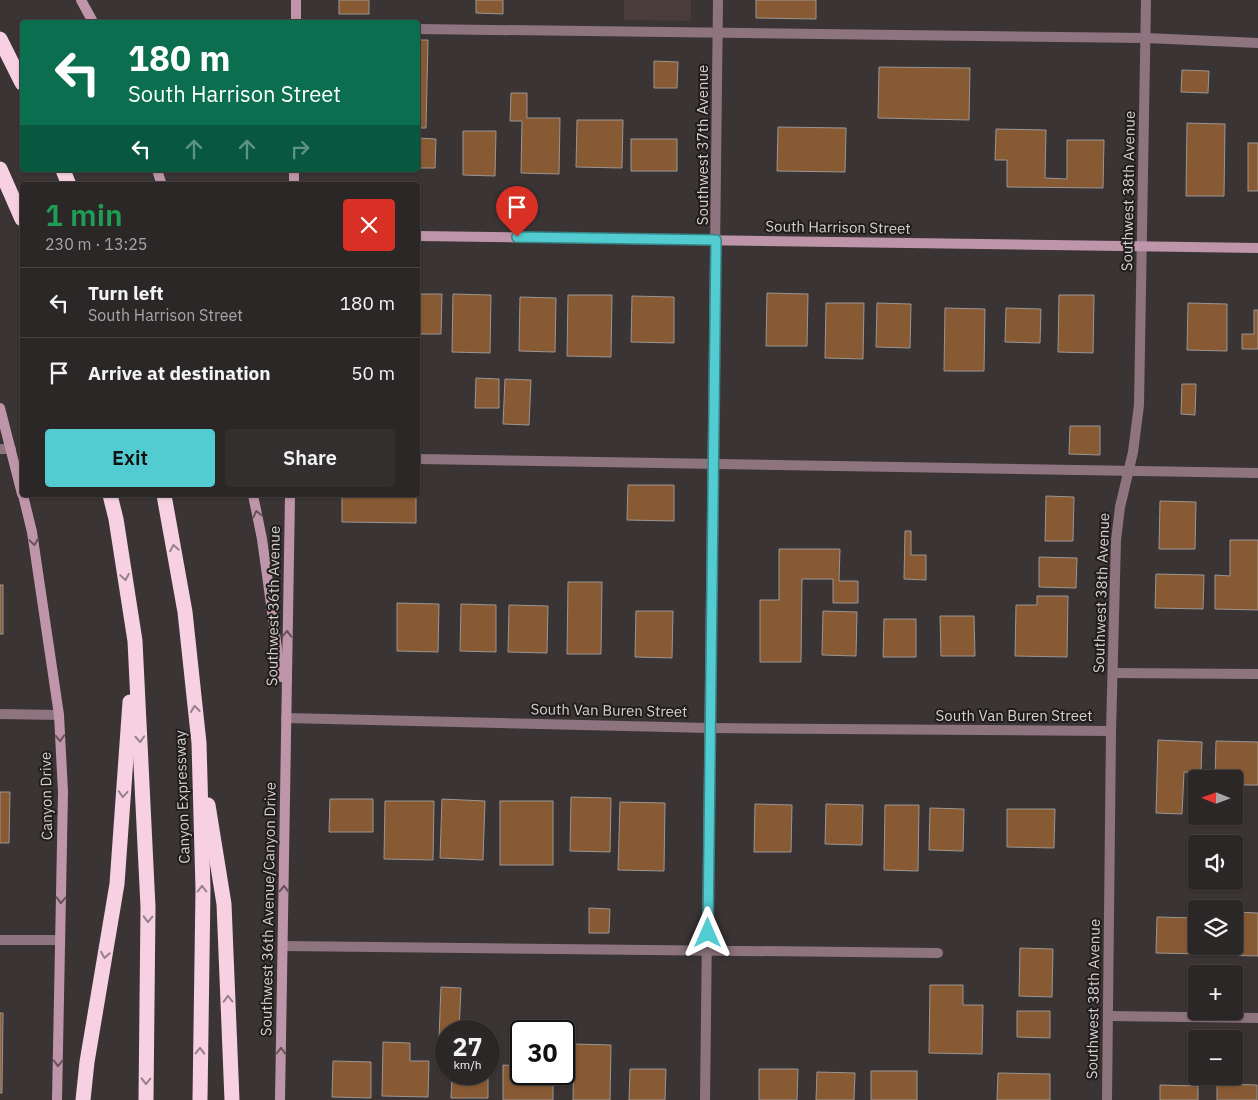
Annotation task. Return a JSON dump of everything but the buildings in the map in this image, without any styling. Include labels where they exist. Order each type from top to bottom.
[{"type":"highway","points":[[0,39],[20,79]]},
{"type":"highway","points":[[0,169],[20,214]]},
{"type":"highway","points":[[110,497],[116,519],[134,641],[148,907],[146,1100]]},
{"type":"highway","name":"Canyon Expressway","points":[[164,497],[185,612],[199,743],[202,888],[200,1100]]},
{"type":"highway","points":[[83,1100],[87,1062],[116,884],[134,641]]},
{"type":"highway","points":[[199,743],[224,904],[232,1100]]},
{"type":"main road","points":[[81,0],[92,20]]},
{"type":"main road","points":[[296,0],[296,20]]},
{"type":"main road","name":"South Harrison Street","points":[[420,236],[1258,248]]},
{"type":"main road","name":"Canyon Drive","points":[[0,408],[20,483]]},
{"type":"main road","name":"Canyon Drive","points":[[24,497],[32,532],[59,715],[64,792],[57,1100]]},
{"type":"main road","points":[[253,497],[275,623],[286,718]]},
{"type":"main road","name":"Southwest 36th Avenue","points":[[286,718],[290,497]]},
{"type":"main road","name":"Southwest 36th Avenue/Canyon Drive","points":[[280,1100],[284,946],[286,718]]},
{"type":"street","name":"Southwest 37th Avenue","points":[[705,1100],[718,0]]},
{"type":"street","name":"Southwest 38th Avenue","points":[[1107,1100],[1111,731],[1117,523],[1129,471],[1139,405],[1146,0]]},
{"type":"street","points":[[420,29],[1146,38],[1258,43]]},
{"type":"street","points":[[0,449],[11,449]]},
{"type":"street","points":[[420,459],[1258,473]]},
{"type":"street","points":[[1113,673],[1258,674]]},
{"type":"street","points":[[0,714],[59,715]]},
{"type":"street","name":"South Van Buren Street","points":[[286,718],[709,728],[1111,731]]},
{"type":"street","points":[[0,940],[60,940]]},
{"type":"street","points":[[284,946],[938,953]]},
{"type":"street","points":[[1108,1016],[1258,1018]]},
{"type":"shaded area","points":[[624,0],[691,0],[691,21],[624,20]]},
{"type":"route","points":[[517,237],[716,240],[708,933]]}]
